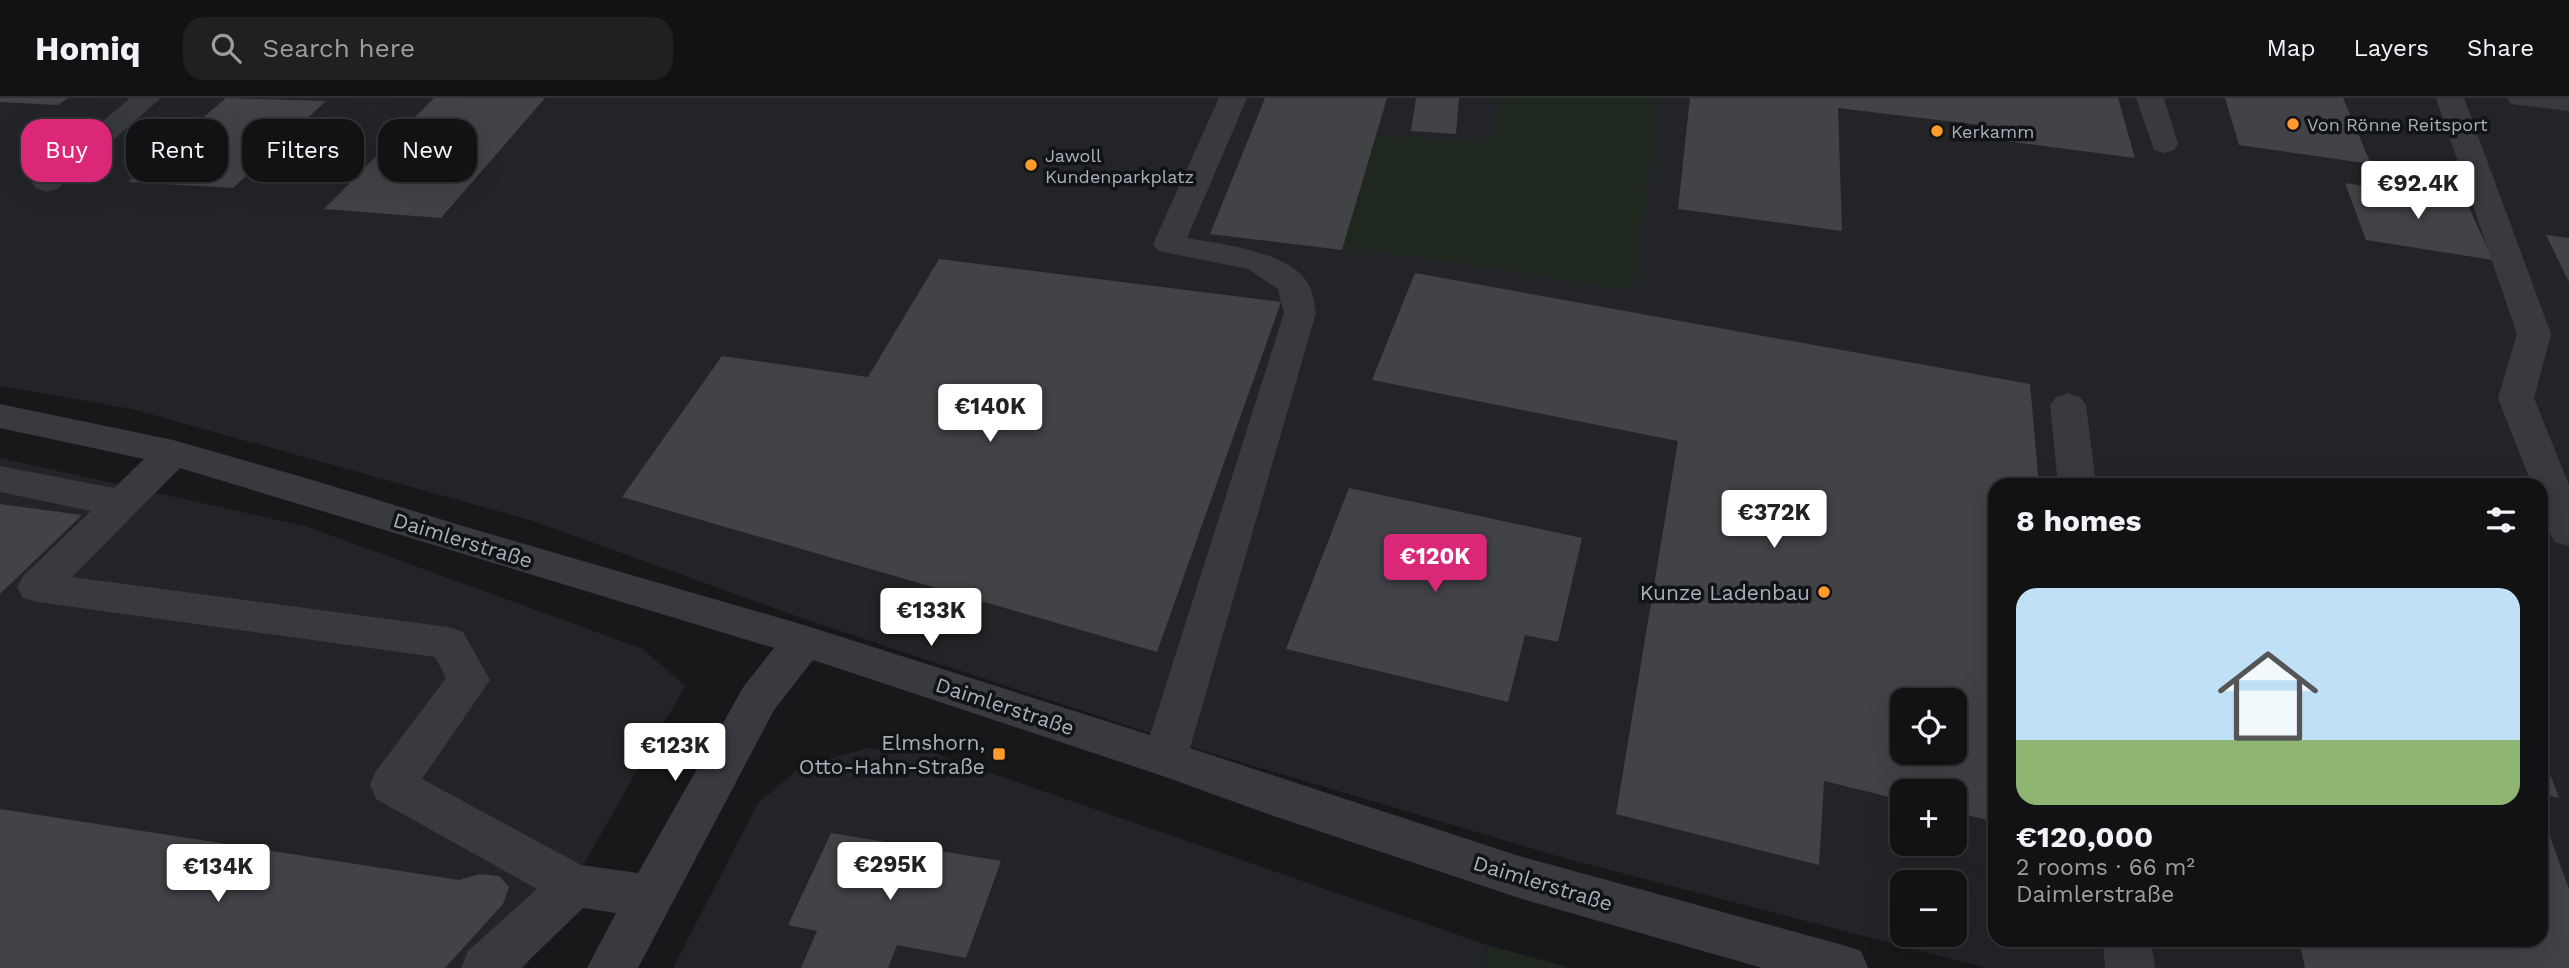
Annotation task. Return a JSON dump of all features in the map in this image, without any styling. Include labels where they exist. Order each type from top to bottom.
[{"type":"street","points":[[47,183],[148,98]]},
{"type":"street","points":[[1165,758],[1300,313],[1293,285],[1258,261],[1169,244],[1233,98]]},
{"type":"street","points":[[2150,98],[2164,144]]},
{"type":"street","points":[[2450,98],[2534,334],[2516,398],[2548,478]]},
{"type":"street","points":[[2521,98],[2569,103]]},
{"type":"street","points":[[2068,405],[2076,478]]},
{"type":"street","name":"Daimlerstraße","points":[[0,416],[173,453],[804,641],[1519,877],[1833,967]]},
{"type":"street","points":[[173,453],[37,587],[448,643],[469,680],[392,785],[574,885],[651,897]]},
{"type":"street","points":[[2548,479],[2569,532]]},
{"type":"street","points":[[0,480],[121,503]]},
{"type":"street","points":[[612,968],[759,698],[804,641]]},
{"type":"street","points":[[486,968],[574,885]]},
{"type":"street","points":[[2128,947],[2130,968]]},
{"type":"shaded area","points":[[0,98],[2569,98],[2569,968],[1987,968],[1906,947],[1967,947],[1967,870],[1890,870],[1890,943],[1564,858],[1210,753],[810,621],[533,521],[132,409],[0,386]]},
{"type":"shaded area","points":[[1501,98],[1659,98],[1633,290],[1366,249],[1342,250],[1376,135],[1491,143]]},
{"type":"shaded area","points":[[0,458],[305,526],[643,649],[685,686],[525,968],[0,968]]},
{"type":"shaded area","points":[[868,748],[933,753],[1487,945],[1485,968],[673,968],[758,803],[801,767]]},
{"type":"shaded area","points":[[1487,945],[1571,968],[1485,968]]},
{"type":"building","points":[[0,98],[68,98],[58,105],[0,102]]},
{"type":"building","points":[[226,98],[326,101],[307,119],[242,119],[242,180],[233,188],[128,182],[228,182],[228,119],[202,119]]},
{"type":"building","points":[[434,98],[545,98],[477,176],[477,119],[413,119]]},
{"type":"building","points":[[1265,98],[1387,98],[1342,250],[1210,234]]},
{"type":"building","points":[[1416,98],[1459,98],[1456,134],[1411,131]]},
{"type":"building","points":[[1690,98],[2118,98],[2135,158],[1998,140],[1996,127],[1838,108],[1842,231],[1678,209]]},
{"type":"building","name":"Von Rönne Reitsport","points":[[2225,98],[2343,98],[2371,164],[2239,145]]},
{"type":"building","points":[[378,155],[378,182],[472,182],[441,218],[324,209],[351,182],[364,182],[364,169]]},
{"type":"building","points":[[2345,183],[2466,201],[2493,260],[2366,240]]},
{"type":"building","points":[[2546,235],[2569,238],[2569,282]]},
{"type":"building","points":[[939,259],[1281,302],[1157,652],[622,497],[722,356],[868,377]]},
{"type":"building","name":"Kunze Ladenbau","points":[[1415,273],[2030,384],[2038,478],[1988,478],[1988,820],[1967,815],[1967,779],[1890,779],[1890,797],[1824,781],[1819,865],[1616,814],[1678,441],[1372,380]]},
{"type":"building","points":[[1349,488],[1582,538],[1558,642],[1525,635],[1508,702],[1286,649]]},
{"type":"building","points":[[0,504],[82,515],[0,594]]},
{"type":"building","points":[[2548,769],[2559,798],[2548,796]]},
{"type":"building","points":[[0,809],[459,880],[480,874],[499,876],[509,887],[503,904],[445,968],[0,968]]},
{"type":"building","points":[[2548,831],[2569,889],[2569,968],[2305,968],[2300,947],[2548,947]]},
{"type":"building","points":[[831,833],[1001,861],[966,958],[897,945],[888,968],[801,968],[817,931],[788,925]]},
{"type":"place","name":"Von Rönne Reitsport","points":[[2293,124]]},
{"type":"place","name":"Kerkamm","points":[[1937,131]]},
{"type":"place","name":"Jawoll Kundenparkplatz","points":[[1031,165]]},
{"type":"place","name":"Kunze Ladenbau","points":[[1824,592]]},
{"type":"place","name":"Elmshorn, Otto-Hahn-Straße","points":[[999,754]]}]
